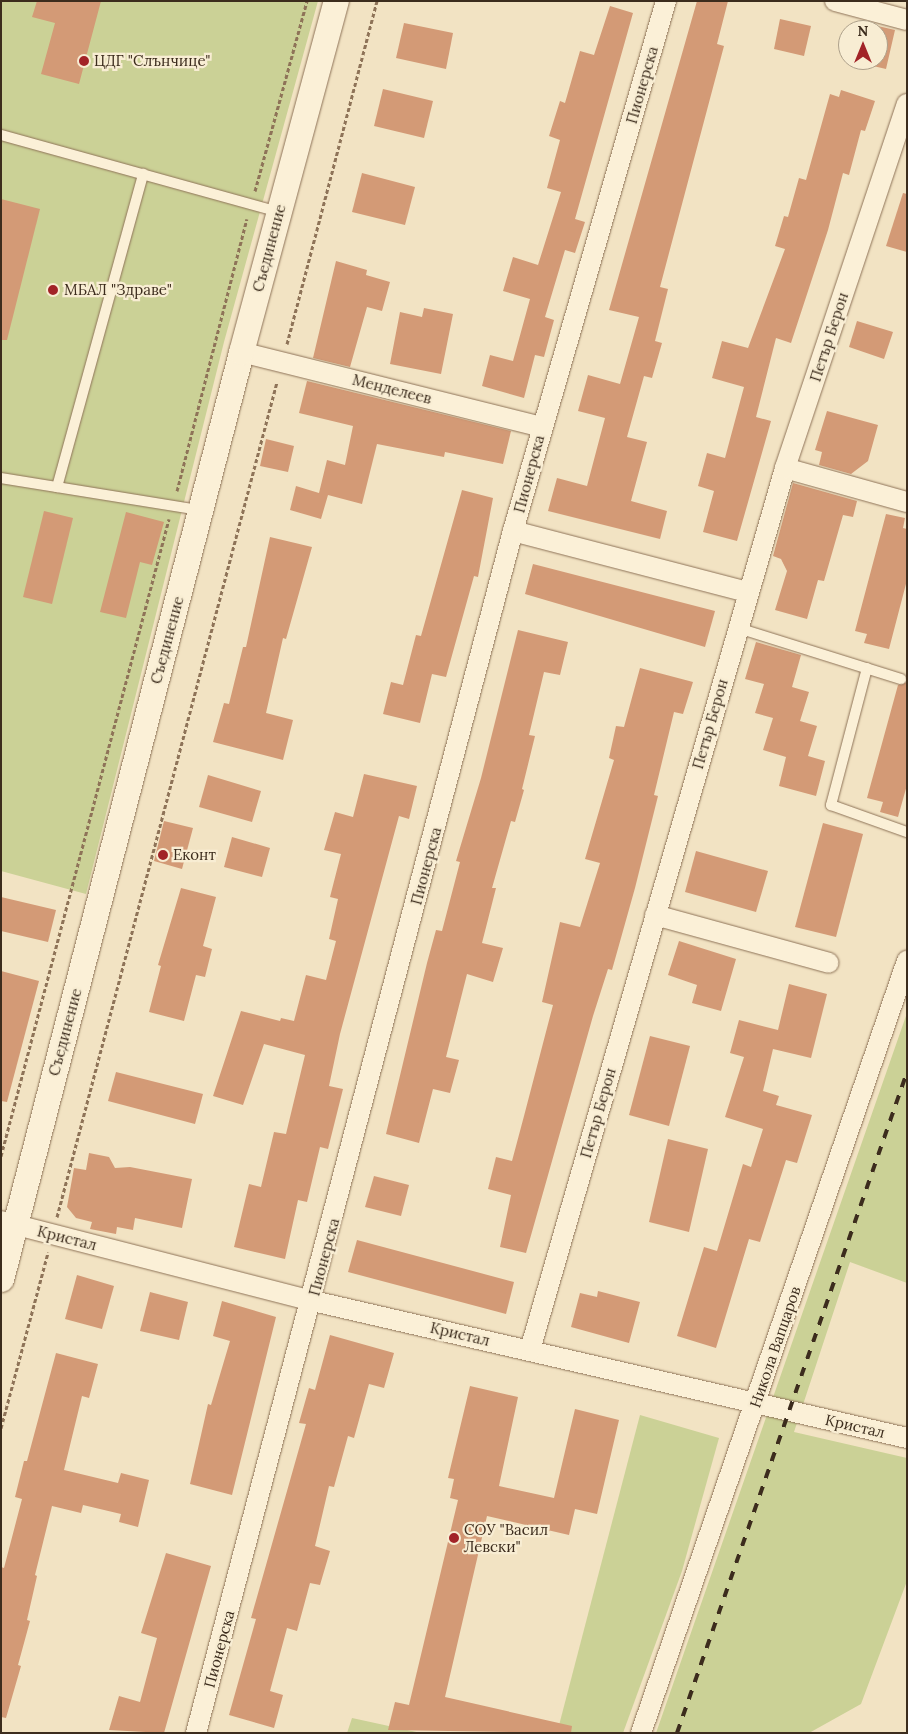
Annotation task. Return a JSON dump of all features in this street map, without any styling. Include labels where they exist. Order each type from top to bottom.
[{"type":"street","name":"Съединение","points":[[1,1279],[8,1223],[336,1]]},
{"type":"street","name":"Пионерска","points":[[196,1733],[313,1301],[513,531],[666,1]]},
{"type":"street","points":[[835,1],[907,20]]},
{"type":"street","name":"Петър Берон","points":[[530,1350],[785,468],[907,104]]},
{"type":"street","name":"Менделеев","points":[[241,352],[542,427]]},
{"type":"street","points":[[785,468],[907,502]]},
{"type":"street","points":[[513,531],[748,592]]},
{"type":"street","points":[[655,915],[829,963]]},
{"type":"street","name":"Никола Вапцаров","points":[[642,1733],[907,960]]},
{"type":"street","name":"Кристал","points":[[8,1223],[313,1301],[907,1438]]},
{"type":"lane","points":[[1,135],[278,212]]},
{"type":"lane","points":[[57,487],[143,174]]},
{"type":"lane","points":[[1,478],[200,510]]},
{"type":"lane","points":[[738,628],[901,679]]},
{"type":"lane","points":[[867,668],[831,805],[907,832]]},
{"type":"path","points":[[1,1156],[251,204],[307,1]]},
{"type":"path","points":[[1,1428],[377,1]]},
{"type":"green space","points":[[1,1],[318,1],[224,342],[86,894],[1,871]]},
{"type":"green space","points":[[907,1013],[907,1283],[850,1262],[794,1432],[907,1458],[907,1581],[861,1704],[809,1733],[656,1733]]},
{"type":"green space","points":[[640,1415],[719,1438],[682,1571],[623,1733],[557,1733]]},
{"type":"green space","points":[[352,1718],[421,1733],[347,1733]]},
{"type":"building","points":[[37,1],[101,1],[79,84],[41,74],[55,23],[32,17]]},
{"type":"building","points":[[697,1],[728,1],[717,44],[724,46],[660,287],[668,289],[655,341],[662,343],[652,378],[644,376],[627,437],[647,442],[631,501],[667,511],[660,539],[548,511],[557,478],[587,486],[605,418],[578,411],[588,375],[620,384],[639,317],[609,310]]},
{"type":"building","points":[[610,6],[633,13],[575,219],[585,222],[575,253],[565,250],[545,317],[554,320],[544,357],[535,355],[524,398],[482,386],[490,355],[513,361],[530,299],[503,291],[513,257],[538,265],[561,192],[547,188],[560,140],[549,136],[560,101],[565,103],[580,51],[594,55]]},
{"type":"building","points":[[780,19],[811,26],[804,56],[774,49]]},
{"type":"building","points":[[404,23],[453,33],[446,69],[396,58]]},
{"type":"building","points":[[888,28],[895,30],[888,60]]},
{"type":"building","points":[[383,89],[433,101],[424,138],[374,126]]},
{"type":"building","points":[[841,90],[875,101],[865,131],[861,130],[849,175],[843,173],[828,230],[791,343],[776,338],[756,417],[771,421],[737,541],[703,532],[714,491],[698,486],[707,453],[725,458],[744,387],[712,378],[722,341],[748,348],[785,249],[775,246],[784,216],[788,217],[799,178],[806,180],[830,94],[839,97]]},
{"type":"building","points":[[362,173],[415,187],[405,225],[352,212]]},
{"type":"building","points":[[903,193],[907,194],[907,252],[886,246]]},
{"type":"building","points":[[1,199],[40,209],[7,340],[1,340]]},
{"type":"building","points":[[336,261],[367,270],[366,275],[390,282],[382,311],[367,307],[350,367],[313,358]]},
{"type":"building","points":[[424,308],[453,314],[441,374],[390,364],[400,312],[422,317]]},
{"type":"building","points":[[857,321],[893,332],[884,359],[849,347]]},
{"type":"building","points":[[307,381],[511,431],[503,464],[445,452],[444,457],[377,444],[362,504],[328,495],[321,519],[290,510],[296,486],[319,493],[327,460],[345,465],[353,426],[299,413]]},
{"type":"building","points":[[827,411],[878,425],[868,461],[851,474],[819,465],[822,452],[815,450]]},
{"type":"building","points":[[266,439],[294,446],[288,472],[260,466]]},
{"type":"building","points":[[793,483],[857,501],[853,517],[843,515],[824,581],[818,580],[807,619],[775,610],[787,571],[781,559],[773,556]]},
{"type":"building","points":[[462,490],[493,498],[478,577],[474,576],[446,677],[432,674],[420,723],[383,714],[391,682],[403,685],[416,635],[421,636]]},
{"type":"building","points":[[44,511],[73,518],[52,604],[23,597]]},
{"type":"building","points":[[126,512],[164,522],[152,565],[140,562],[126,618],[100,612]]},
{"type":"building","points":[[886,514],[905,518],[903,528],[907,529],[907,580],[889,649],[864,643],[867,634],[855,631]]},
{"type":"building","points":[[270,537],[312,547],[286,639],[283,638],[266,713],[293,720],[283,760],[213,742],[224,703],[229,704],[243,647],[246,647]]},
{"type":"building","points":[[533,564],[715,611],[705,647],[525,594]]},
{"type":"building","points":[[518,630],[568,642],[560,675],[544,672],[529,735],[535,736],[522,789],[524,790],[515,822],[511,821],[492,888],[496,888],[482,943],[503,948],[493,982],[467,974],[446,1057],[459,1060],[450,1093],[433,1089],[419,1143],[386,1134],[427,963],[436,930],[442,931],[460,862],[456,861],[481,778]]},
{"type":"building","points":[[756,642],[801,655],[792,687],[809,692],[800,721],[817,726],[808,756],[825,761],[816,796],[779,786],[786,757],[763,750],[773,718],[755,713],[764,684],[745,679]]},
{"type":"building","points":[[640,668],[693,682],[683,714],[674,712],[654,795],[658,796],[635,888],[612,970],[608,969],[593,1016],[526,1253],[500,1247],[511,1195],[488,1189],[496,1157],[512,1161],[553,1005],[542,1002],[560,922],[580,927],[600,863],[585,859],[614,760],[609,758],[616,726],[624,727]]},
{"type":"building","points":[[907,682],[907,785],[898,817],[880,812],[883,802],[867,798],[898,685]]},
{"type":"building","points":[[364,774],[417,786],[409,819],[399,816],[340,1034],[329,1086],[343,1089],[328,1149],[320,1147],[307,1202],[298,1200],[285,1259],[234,1247],[249,1184],[261,1187],[274,1132],[286,1134],[305,1055],[264,1044],[243,1105],[213,1096],[241,1011],[280,1021],[281,1018],[294,1021],[306,975],[326,980],[336,941],[329,939],[338,899],[330,897],[341,854],[324,850],[335,812],[353,817]]},
{"type":"building","points":[[208,775],[261,791],[252,822],[199,807]]},
{"type":"building","points":[[164,821],[193,828],[182,869],[154,861]]},
{"type":"building","points":[[823,823],[863,834],[836,937],[795,927]]},
{"type":"building","points":[[232,837],[270,848],[262,877],[224,867]]},
{"type":"building","points":[[696,851],[768,871],[756,912],[685,892]]},
{"type":"building","points":[[181,888],[216,897],[203,946],[212,949],[205,977],[196,975],[184,1021],[149,1012],[161,966],[158,965]]},
{"type":"building","points":[[1,897],[56,910],[48,942],[1,931]]},
{"type":"building","points":[[679,941],[736,959],[721,1011],[692,1003],[697,985],[668,975]]},
{"type":"building","points":[[1,971],[39,981],[7,1102],[1,1101]]},
{"type":"building","points":[[789,984],[827,994],[811,1058],[773,1049],[763,1091],[779,1096],[776,1105],[812,1115],[797,1163],[786,1160],[760,1242],[749,1239],[716,1348],[677,1336],[704,1247],[717,1251],[743,1164],[751,1167],[763,1129],[725,1117],[744,1057],[730,1053],[739,1020],[778,1030]]},
{"type":"building","points":[[650,1036],[690,1046],[669,1126],[629,1115]]},
{"type":"building","points":[[116,1072],[203,1094],[195,1124],[108,1101]]},
{"type":"building","points":[[668,1139],[708,1149],[689,1232],[649,1222]]},
{"type":"building","points":[[89,1153],[109,1157],[115,1168],[130,1167],[192,1179],[182,1228],[135,1218],[133,1230],[117,1227],[116,1234],[90,1229],[92,1222],[76,1218],[67,1207],[74,1168],[86,1170]]},
{"type":"building","points":[[374,1176],[409,1185],[401,1216],[365,1207]]},
{"type":"building","points":[[357,1240],[514,1282],[506,1314],[348,1272]]},
{"type":"building","points":[[77,1275],[114,1286],[102,1329],[65,1319]]},
{"type":"building","points":[[598,1291],[640,1302],[629,1343],[571,1327],[580,1293],[597,1297]]},
{"type":"building","points":[[150,1292],[188,1302],[179,1340],[140,1331]]},
{"type":"building","points":[[222,1301],[276,1317],[232,1495],[190,1484],[208,1404],[211,1405],[230,1341],[213,1336]]},
{"type":"building","points":[[330,1335],[394,1353],[384,1388],[369,1384],[354,1438],[348,1436],[334,1487],[329,1486],[315,1546],[330,1551],[320,1585],[310,1583],[297,1631],[287,1628],[270,1691],[283,1695],[274,1728],[229,1715],[256,1619],[251,1618],[306,1424],[299,1423],[309,1388],[315,1390]]},
{"type":"building","points":[[56,1353],[98,1364],[89,1398],[82,1396],[64,1470],[118,1483],[121,1473],[149,1480],[138,1527],[119,1522],[121,1514],[83,1505],[81,1513],[52,1506],[35,1575],[37,1576],[27,1620],[30,1621],[18,1665],[21,1666],[6,1718],[1,1717],[1,1567],[4,1568],[22,1499],[15,1497],[24,1461],[27,1461]]},
{"type":"building","points":[[470,1386],[518,1397],[499,1486],[554,1498],[575,1409],[619,1420],[597,1514],[575,1509],[569,1535],[487,1516],[445,1697],[572,1726],[571,1733],[388,1730],[395,1702],[409,1705],[458,1500],[450,1498],[454,1479],[448,1478]]},
{"type":"building","points":[[166,1553],[211,1566],[164,1733],[109,1730],[119,1696],[140,1702],[157,1638],[141,1633]]},
{"type":"railway","points":[[677,1733],[907,1072]]},
{"type":"place","name":"ЦДГ \"Слънчице\"","points":[[84,61]]},
{"type":"place","name":"МБАЛ \"Здраве\"","points":[[53,290]]},
{"type":"place","name":"Еконт","points":[[163,855]]},
{"type":"place","name":"СОУ \"Васил Левски\"","points":[[454,1538]]}]
